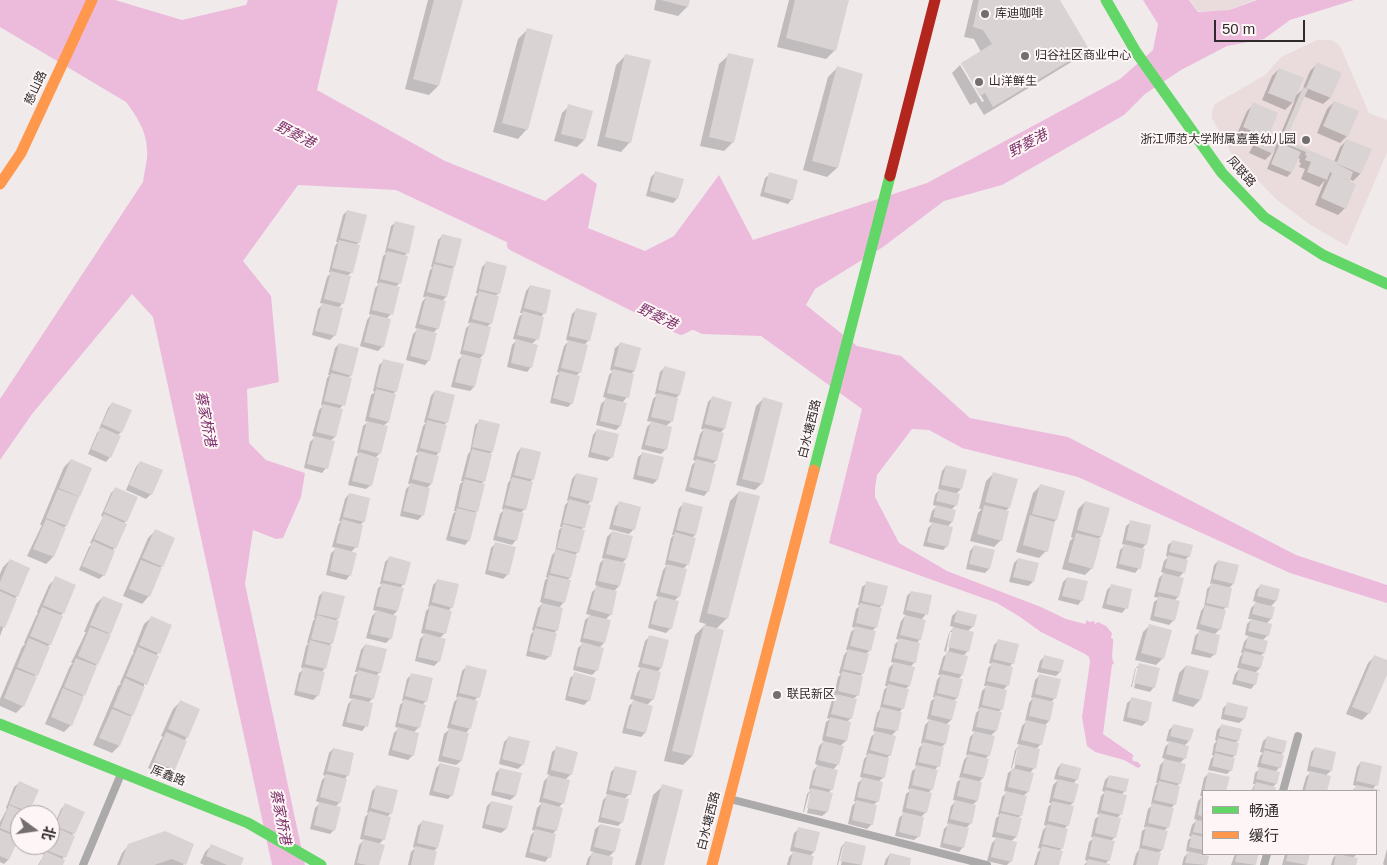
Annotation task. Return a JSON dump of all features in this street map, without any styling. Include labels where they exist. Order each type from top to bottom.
[{"type":"street","name":"慈山路","points":[[0,184],[21,153],[92,0]]},
{"type":"street","name":"白水塘西路","points":[[712,865],[935,0]]},
{"type":"street","name":"凤联路","points":[[1106,0],[1136,52],[1165,95],[1222,173],[1264,217],[1323,255],[1387,284]]},
{"type":"street","name":"厍鑫路","points":[[0,724],[248,823],[317,863]]},
{"type":"lane","points":[[1283,790],[1298,736]]},
{"type":"lane","points":[[83,865],[122,772]]},
{"type":"lane","points":[[729,799],[987,865]]},
{"type":"shaded area","points":[[1190,0],[1255,0],[1225,11],[1198,11]]},
{"type":"shaded area","name":"浙江师范大学附属嘉善幼儿园","points":[[1317,40],[1331,40],[1338,44],[1369,113],[1387,120],[1387,153],[1347,246],[1312,226],[1277,200],[1231,153],[1212,118],[1215,104],[1265,75],[1281,57]]},
{"type":"water","name":"蔡家桥港","points":[[0,0],[115,0],[182,20],[246,5],[248,0],[338,0],[317,90],[445,161],[545,201],[582,173],[597,184],[588,228],[645,251],[674,236],[719,175],[753,240],[927,183],[1120,79],[1153,50],[1158,24],[1143,0],[1189,0],[1198,12],[1229,10],[1257,0],[1354,0],[1290,20],[1264,39],[1227,46],[1181,70],[1145,94],[1124,115],[1002,185],[944,201],[883,247],[815,289],[806,305],[857,346],[901,356],[970,418],[1068,437],[1296,555],[1387,585],[1387,603],[1290,573],[1078,477],[962,448],[929,430],[912,429],[877,475],[875,488],[875,497],[899,543],[947,571],[1041,607],[1066,619],[1085,624],[1087,620],[1089,622],[1094,621],[1095,624],[1098,622],[1106,626],[1112,633],[1112,658],[1114,663],[1112,665],[1103,734],[1132,754],[1134,757],[1132,757],[1133,761],[1138,762],[1141,766],[1138,768],[1124,760],[1095,752],[1087,746],[1082,717],[1090,662],[1089,657],[1041,632],[997,603],[829,543],[862,409],[761,336],[702,334],[396,190],[298,185],[243,261],[271,296],[279,382],[247,389],[249,443],[266,460],[305,473],[301,497],[283,538],[276,539],[253,530],[245,584],[305,865],[272,865],[153,317],[132,294],[32,414],[0,460],[0,399],[143,182],[147,143],[137,118],[126,102],[0,27]]},
{"type":"building","points":[[434,0],[463,0],[439,86],[413,79]]},
{"type":"building","points":[[661,0],[690,0],[688,7]]},
{"type":"building","points":[[795,0],[849,0],[836,51],[786,38]]},
{"type":"building","name":"归谷社区商业中心","points":[[979,0],[1060,0],[1089,49],[993,107],[985,93],[980,96],[961,63],[992,44],[983,30],[973,27]]},
{"type":"building","points":[[527,28],[553,35],[528,130],[502,123]]},
{"type":"building","points":[[728,53],[754,59],[734,143],[709,137]]},
{"type":"building","points":[[625,54],[651,60],[631,143],[605,137]]},
{"type":"building","points":[[1317,62],[1342,73],[1331,98],[1306,88]]},
{"type":"building","points":[[837,66],[863,74],[838,168],[812,161]]},
{"type":"building","points":[[1279,68],[1304,78],[1293,103],[1268,93]]},
{"type":"building","points":[[1303,87],[1308,89],[1286,140],[1337,162],[1346,139],[1372,149],[1361,174],[1335,163],[1353,172],[1350,181],[1340,177],[1356,184],[1346,209],[1321,198],[1332,173],[1330,172],[1327,180],[1307,172],[1311,162],[1305,160],[1306,152],[1278,141],[1273,154],[1255,146],[1259,136],[1267,139],[1267,141],[1270,135],[1281,139]]},
{"type":"building","points":[[1334,101],[1359,111],[1348,137],[1323,126]]},
{"type":"building","points":[[1253,102],[1278,113],[1268,138],[1243,127]]},
{"type":"building","points":[[568,104],[593,111],[585,140],[561,134]]},
{"type":"building","points":[[1280,143],[1301,152],[1292,173],[1271,164]]},
{"type":"building","points":[[655,171],[684,179],[678,199],[650,191]]},
{"type":"building","points":[[769,172],[798,180],[793,200],[764,192]]},
{"type":"building","points":[[347,210],[367,215],[360,243],[340,238]]},
{"type":"building","points":[[395,221],[415,226],[409,254],[388,248]]},
{"type":"building","points":[[442,234],[462,239],[455,267],[435,262]]},
{"type":"building","points":[[339,240],[360,245],[353,273],[332,268]]},
{"type":"building","points":[[387,251],[408,256],[401,284],[380,279]]},
{"type":"building","points":[[486,261],[507,266],[500,294],[479,289]]},
{"type":"building","points":[[434,264],[454,269],[447,297],[427,292]]},
{"type":"building","points":[[331,271],[351,276],[344,304],[324,299]]},
{"type":"building","points":[[379,282],[400,287],[393,315],[372,310]]},
{"type":"building","points":[[530,285],[551,290],[546,314],[524,308]]},
{"type":"building","points":[[479,291],[499,296],[492,324],[472,319]]},
{"type":"building","points":[[426,296],[446,301],[439,329],[419,324]]},
{"type":"building","points":[[322,303],[343,308],[336,336],[315,331]]},
{"type":"building","points":[[576,308],[597,313],[590,341],[569,336]]},
{"type":"building","points":[[523,311],[544,317],[539,340],[517,335]]},
{"type":"building","points":[[371,314],[391,319],[384,347],[364,342]]},
{"type":"building","points":[[470,322],[491,327],[484,355],[463,350]]},
{"type":"building","points":[[417,328],[437,333],[430,361],[410,356]]},
{"type":"building","points":[[516,339],[538,345],[532,368],[511,363]]},
{"type":"building","points":[[568,340],[588,345],[581,373],[561,368]]},
{"type":"building","points":[[620,342],[641,348],[635,371],[614,366]]},
{"type":"building","points":[[339,343],[359,348],[352,376],[332,370]]},
{"type":"building","points":[[462,354],[482,359],[475,387],[455,382]]},
{"type":"building","points":[[383,359],[404,364],[397,392],[376,387]]},
{"type":"building","points":[[664,366],[686,372],[680,395],[658,390]]},
{"type":"building","points":[[613,369],[634,374],[629,398],[607,393]]},
{"type":"building","points":[[560,371],[580,376],[573,404],[553,398]]},
{"type":"building","points":[[331,373],[352,378],[345,406],[324,401]]},
{"type":"building","points":[[376,389],[396,394],[389,422],[369,417]]},
{"type":"building","points":[[435,390],[455,395],[448,423],[428,418]]},
{"type":"building","points":[[657,393],[678,398],[673,422],[651,417]]},
{"type":"building","points":[[712,396],[732,402],[725,429],[705,424]]},
{"type":"building","points":[[763,397],[783,403],[763,484],[742,479]]},
{"type":"building","points":[[605,398],[627,403],[621,426],[600,421]]},
{"type":"building","points":[[112,402],[132,410],[122,433],[102,424]]},
{"type":"building","points":[[323,404],[343,409],[336,437],[316,432]]},
{"type":"building","points":[[479,419],[500,424],[493,452],[472,447]]},
{"type":"building","points":[[427,420],[447,425],[440,453],[420,448]]},
{"type":"building","points":[[367,421],[388,426],[381,454],[360,449]]},
{"type":"building","points":[[651,421],[672,427],[667,450],[645,445]]},
{"type":"building","points":[[101,427],[121,436],[111,458],[91,449]]},
{"type":"building","points":[[704,428],[724,433],[717,461],[697,456]]},
{"type":"building","points":[[597,429],[619,434],[613,458],[591,452]]},
{"type":"building","points":[[314,436],[335,441],[328,469],[307,464]]},
{"type":"building","points":[[521,447],[541,452],[534,480],[514,475]]},
{"type":"building","points":[[472,449],[492,454],[485,482],[465,477]]},
{"type":"building","points":[[419,451],[439,456],[432,484],[412,479]]},
{"type":"building","points":[[359,452],[379,458],[372,486],[352,481]]},
{"type":"building","points":[[642,452],[664,457],[658,480],[637,475]]},
{"type":"building","points":[[71,459],[92,468],[80,497],[59,488]]},
{"type":"building","points":[[696,459],[716,464],[709,492],[689,487]]},
{"type":"building","points":[[140,461],[163,470],[152,495],[129,485]]},
{"type":"building","points":[[946,465],[967,470],[962,489],[941,485]]},
{"type":"building","points":[[993,472],[1018,479],[1010,508],[985,502]]},
{"type":"building","points":[[576,473],[598,478],[592,502],[570,496]]},
{"type":"building","points":[[512,477],[533,482],[526,510],[505,505]]},
{"type":"building","points":[[464,479],[485,484],[478,512],[458,507]]},
{"type":"building","points":[[410,483],[430,488],[424,516],[403,511]]},
{"type":"building","points":[[1040,484],[1065,491],[1057,520],[1032,514]]},
{"type":"building","points":[[115,487],[138,497],[127,522],[104,512]]},
{"type":"building","points":[[58,489],[79,497],[67,526],[46,518]]},
{"type":"building","points":[[939,489],[960,494],[957,506],[936,501]]},
{"type":"building","points":[[739,491],[760,496],[728,619],[707,613]]},
{"type":"building","points":[[349,493],[370,498],[365,522],[343,517]]},
{"type":"building","points":[[569,499],[591,505],[585,528],[563,523]]},
{"type":"building","points":[[619,501],[641,507],[635,530],[613,525]]},
{"type":"building","points":[[1085,501],[1110,508],[1102,537],[1077,530]]},
{"type":"building","points":[[683,502],[703,507],[696,535],[676,530]]},
{"type":"building","points":[[936,505],[956,510],[953,522],[933,517]]},
{"type":"building","points":[[984,505],[1009,511],[1002,541],[977,534]]},
{"type":"building","points":[[457,508],[477,513],[470,541],[450,536]]},
{"type":"building","points":[[504,508],[524,513],[517,541],[497,536]]},
{"type":"building","points":[[104,514],[127,524],[116,549],[94,539]]},
{"type":"building","points":[[1030,515],[1055,522],[1048,552],[1023,545]]},
{"type":"building","points":[[46,519],[66,528],[54,557],[33,549]]},
{"type":"building","points":[[342,519],[363,525],[358,548],[336,543]]},
{"type":"building","points":[[1130,520],[1151,525],[1147,545],[1126,540]]},
{"type":"building","points":[[932,522],[953,527],[948,547],[927,542]]},
{"type":"building","points":[[563,524],[585,530],[579,553],[557,548]]},
{"type":"building","points":[[155,529],[175,538],[163,567],[142,558]]},
{"type":"building","points":[[612,531],[633,536],[627,559],[606,554]]},
{"type":"building","points":[[675,532],[696,538],[689,565],[668,560]]},
{"type":"building","points":[[1076,533],[1101,539],[1093,569],[1068,562]]},
{"type":"building","points":[[1172,540],[1193,545],[1190,557],[1169,552]]},
{"type":"building","points":[[93,541],[115,551],[105,576],[82,566]]},
{"type":"building","points":[[495,542],[516,547],[509,575],[488,570]]},
{"type":"building","points":[[1124,544],[1145,549],[1141,569],[1119,564]]},
{"type":"building","points":[[974,545],[995,550],[990,569],[969,564]]},
{"type":"building","points":[[335,547],[357,553],[351,576],[330,571]]},
{"type":"building","points":[[556,549],[577,555],[571,578],[550,573]]},
{"type":"building","points":[[1168,555],[1188,560],[1185,573],[1165,568]]},
{"type":"building","points":[[389,556],[411,562],[405,585],[383,580]]},
{"type":"building","points":[[604,558],[626,563],[620,586],[598,581]]},
{"type":"building","points":[[1018,558],[1039,563],[1034,582],[1013,577]]},
{"type":"building","points":[[10,559],[30,568],[18,597],[0,589],[0,582]]},
{"type":"building","points":[[141,560],[162,568],[150,597],[129,589]]},
{"type":"building","points":[[1218,560],[1239,565],[1234,584],[1213,579]]},
{"type":"building","points":[[667,564],[687,569],[680,597],[660,592]]},
{"type":"building","points":[[1163,573],[1184,578],[1179,597],[1158,592]]},
{"type":"building","points":[[549,575],[571,580],[565,603],[544,598]]},
{"type":"building","points":[[55,576],[76,585],[64,614],[43,605]]},
{"type":"building","points":[[1067,577],[1088,581],[1083,601],[1062,596]]},
{"type":"building","points":[[437,579],[459,584],[453,608],[432,602]]},
{"type":"building","points":[[866,581],[888,586],[883,606],[862,601]]},
{"type":"building","points":[[382,583],[404,588],[398,611],[376,606]]},
{"type":"building","points":[[1211,583],[1232,588],[1228,608],[1206,603]]},
{"type":"building","points":[[1111,584],[1132,589],[1128,609],[1106,604]]},
{"type":"building","points":[[1260,584],[1280,589],[1277,601],[1257,596]]},
{"type":"building","points":[[596,586],[617,591],[612,615],[590,609]]},
{"type":"building","points":[[0,591],[17,599],[5,628],[0,626]]},
{"type":"building","points":[[323,591],[345,596],[339,619],[317,614]]},
{"type":"building","points":[[911,591],[932,595],[928,615],[906,610]]},
{"type":"building","points":[[103,596],[123,604],[111,634],[90,625]]},
{"type":"building","points":[[658,596],[679,601],[672,629],[651,624]]},
{"type":"building","points":[[1158,596],[1180,601],[1175,621],[1154,616]]},
{"type":"building","points":[[1255,602],[1275,607],[1272,619],[1252,614]]},
{"type":"building","points":[[542,603],[563,608],[558,631],[536,626]]},
{"type":"building","points":[[860,603],[882,608],[877,628],[856,623]]},
{"type":"building","points":[[430,605],[452,611],[446,634],[425,629]]},
{"type":"building","points":[[1205,605],[1226,610],[1221,630],[1200,624]]},
{"type":"building","points":[[42,607],[63,616],[51,645],[30,636]]},
{"type":"building","points":[[376,610],[397,616],[392,639],[370,634]]},
{"type":"building","points":[[957,610],[977,615],[974,627],[954,622]]},
{"type":"building","points":[[317,615],[339,621],[333,644],[311,639]]},
{"type":"building","points":[[589,615],[611,620],[605,643],[583,638]]},
{"type":"building","points":[[905,615],[926,620],[921,640],[900,635]]},
{"type":"building","points":[[151,616],[172,625],[160,654],[139,645]]},
{"type":"building","points":[[1251,619],[1272,624],[1269,636],[1248,631]]},
{"type":"building","points":[[1149,624],[1172,630],[1164,659],[1141,653]]},
{"type":"building","points":[[704,625],[724,630],[693,756],[672,751]]},
{"type":"building","points":[[855,626],[876,631],[871,651],[850,646]]},
{"type":"building","points":[[90,627],[111,635],[98,665],[78,656]]},
{"type":"building","points":[[953,627],[974,632],[969,652],[948,647]]},
{"type":"building","points":[[535,628],[557,633],[551,657],[529,651]]},
{"type":"building","points":[[1199,630],[1220,635],[1216,655],[1195,649]]},
{"type":"building","points":[[424,633],[446,639],[440,662],[418,657]]},
{"type":"building","points":[[649,635],[669,640],[662,668],[642,663]]},
{"type":"building","points":[[1248,636],[1268,641],[1265,653],[1245,648]]},
{"type":"building","points":[[29,638],[50,647],[38,676],[17,667]]},
{"type":"building","points":[[899,638],[920,643],[916,663],[894,658]]},
{"type":"building","points":[[998,639],[1019,644],[1014,664],[993,659]]},
{"type":"building","points":[[310,640],[332,646],[326,669],[305,664]]},
{"type":"building","points":[[582,642],[604,648],[598,671],[576,666]]},
{"type":"building","points":[[365,644],[387,649],[381,673],[359,667]]},
{"type":"building","points":[[138,647],[159,656],[147,685],[126,676]]},
{"type":"building","points":[[848,649],[869,654],[864,674],[843,669]]},
{"type":"building","points":[[947,651],[968,656],[963,675],[942,670]]},
{"type":"building","points":[[1244,651],[1264,656],[1261,668],[1241,663]]},
{"type":"building","points":[[1044,655],[1064,660],[1061,672],[1041,668]]},
{"type":"building","points":[[1374,655],[1387,660],[1387,675],[1370,714],[1352,707]]},
{"type":"building","points":[[76,658],[97,666],[85,696],[64,687]]},
{"type":"building","points":[[894,662],[915,667],[910,686],[889,681]]},
{"type":"building","points":[[992,662],[1013,667],[1009,686],[987,681]]},
{"type":"building","points":[[1139,663],[1160,668],[1155,688],[1134,683]]},
{"type":"building","points":[[466,665],[487,670],[480,698],[459,693]]},
{"type":"building","points":[[1186,665],[1209,671],[1201,700],[1178,694]]},
{"type":"building","points":[[303,667],[325,672],[319,696],[297,691]]},
{"type":"building","points":[[641,667],[661,672],[654,700],[634,695]]},
{"type":"building","points":[[1239,668],[1259,673],[1256,685],[1236,680]]},
{"type":"building","points":[[16,669],[37,677],[24,707],[4,698]]},
{"type":"building","points":[[358,670],[380,676],[374,699],[352,694]]},
{"type":"building","points":[[842,671],[863,676],[859,696],[838,691]]},
{"type":"building","points":[[574,672],[596,678],[590,701],[568,696]]},
{"type":"building","points":[[411,673],[433,678],[427,702],[405,696]]},
{"type":"building","points":[[941,674],[963,679],[958,698],[937,693]]},
{"type":"building","points":[[1039,674],[1061,679],[1056,699],[1035,694]]},
{"type":"building","points":[[125,678],[145,687],[133,716],[113,707]]},
{"type":"building","points":[[888,684],[909,689],[904,709],[883,704]]},
{"type":"building","points":[[986,685],[1007,690],[1003,710],[982,705]]},
{"type":"building","points":[[63,688],[84,697],[72,726],[51,717]]},
{"type":"building","points":[[836,694],[857,699],[852,719],[831,714]]},
{"type":"building","points":[[935,695],[957,701],[952,720],[931,715]]},
{"type":"building","points":[[458,696],[478,701],[471,729],[451,724]]},
{"type":"building","points":[[1033,697],[1054,702],[1050,721],[1029,716]]},
{"type":"building","points":[[1131,697],[1152,702],[1148,722],[1127,717]]},
{"type":"building","points":[[352,698],[373,703],[368,727],[346,722]]},
{"type":"building","points":[[404,699],[426,705],[420,728],[398,723]]},
{"type":"building","points":[[180,700],[200,709],[188,738],[168,729]]},
{"type":"building","points":[[633,700],[653,706],[646,733],[626,728]]},
{"type":"building","points":[[1227,702],[1248,707],[1245,719],[1224,714]]},
{"type":"building","points":[[881,707],[902,712],[898,731],[876,727]]},
{"type":"building","points":[[980,707],[1002,712],[997,731],[976,727]]},
{"type":"building","points":[[112,709],[132,717],[120,746],[99,738]]},
{"type":"building","points":[[830,717],[851,722],[847,741],[826,736]]},
{"type":"building","points":[[929,719],[950,725],[946,744],[925,739]]},
{"type":"building","points":[[1026,720],[1047,725],[1042,745],[1021,740]]},
{"type":"building","points":[[1173,724],[1194,729],[1190,741],[1170,736]]},
{"type":"building","points":[[1221,724],[1242,729],[1239,741],[1219,736]]},
{"type":"building","points":[[398,727],[419,733],[414,756],[392,750]]},
{"type":"building","points":[[449,728],[469,733],[462,761],[442,756]]},
{"type":"building","points":[[875,731],[896,736],[891,756],[870,750]]},
{"type":"building","points":[[974,731],[995,736],[990,756],[969,751]]},
{"type":"building","points":[[166,732],[187,741],[175,770],[154,761]]},
{"type":"building","points":[[508,736],[530,741],[524,765],[502,759]]},
{"type":"building","points":[[1267,736],[1287,741],[1284,753],[1264,748]]},
{"type":"building","points":[[1218,738],[1239,743],[1236,756],[1215,751]]},
{"type":"building","points":[[823,741],[844,746],[839,765],[818,760]]},
{"type":"building","points":[[1169,741],[1189,746],[1186,759],[1166,754]]},
{"type":"building","points":[[923,742],[944,747],[940,767],[918,762]]},
{"type":"building","points":[[1019,744],[1040,749],[1036,769],[1014,764]]},
{"type":"building","points":[[556,746],[578,752],[572,775],[551,770]]},
{"type":"building","points":[[1315,747],[1336,752],[1332,771],[1310,766]]},
{"type":"building","points":[[333,748],[354,753],[349,776],[327,771]]},
{"type":"building","points":[[1264,750],[1284,755],[1281,768],[1261,763]]},
{"type":"building","points":[[868,753],[889,758],[885,778],[863,773]]},
{"type":"building","points":[[1215,753],[1235,758],[1232,771],[1212,766]]},
{"type":"building","points":[[968,754],[989,759],[984,778],[963,773]]},
{"type":"building","points":[[1164,759],[1186,764],[1181,784],[1160,779]]},
{"type":"building","points":[[1361,761],[1382,766],[1378,786],[1356,781]]},
{"type":"building","points":[[440,763],[460,768],[453,796],[433,791]]},
{"type":"building","points":[[1061,763],[1081,768],[1078,780],[1058,775]]},
{"type":"building","points":[[817,765],[838,770],[833,790],[812,785]]},
{"type":"building","points":[[916,765],[938,770],[933,790],[912,785]]},
{"type":"building","points":[[615,766],[637,771],[631,795],[609,790]]},
{"type":"building","points":[[1259,767],[1280,772],[1277,784],[1256,779]]},
{"type":"building","points":[[500,768],[522,773],[516,796],[494,791]]},
{"type":"building","points":[[1012,768],[1034,773],[1029,792],[1008,787]]},
{"type":"building","points":[[1310,771],[1331,776],[1327,790],[1305,790]]},
{"type":"building","points":[[1208,772],[1230,777],[1226,790],[1204,790]]},
{"type":"building","points":[[326,774],[347,779],[341,803],[320,797]]},
{"type":"building","points":[[548,775],[570,780],[564,804],[543,798]]},
{"type":"building","points":[[1109,775],[1129,779],[1126,792],[1106,787]]},
{"type":"building","points":[[862,777],[883,782],[879,802],[857,797]]},
{"type":"building","points":[[961,777],[982,782],[978,801],[957,796]]},
{"type":"building","points":[[1058,779],[1079,784],[1074,803],[1053,798]]},
{"type":"building","points":[[19,781],[39,790],[32,805],[9,804]]},
{"type":"building","points":[[1159,781],[1180,786],[1176,805],[1154,800]]},
{"type":"building","points":[[1256,782],[1276,787],[1275,790],[1253,790]]},
{"type":"building","points":[[662,784],[683,790],[664,865],[641,865]]},
{"type":"building","points":[[376,785],[398,790],[392,814],[371,808]]},
{"type":"building","points":[[1356,785],[1380,790],[1380,791],[1377,790],[1354,790]]},
{"type":"building","points":[[811,788],[833,793],[828,812],[807,808]]},
{"type":"building","points":[[910,788],[932,793],[927,813],[906,808]]},
{"type":"building","points":[[1105,790],[1127,795],[1122,815],[1101,810]]},
{"type":"building","points":[[1006,791],[1027,796],[1022,816],[1001,811]]},
{"type":"building","points":[[607,794],[629,799],[623,823],[601,817]]},
{"type":"building","points":[[1202,794],[1202,816],[1198,815]]},
{"type":"building","points":[[856,800],[877,805],[873,825],[852,820]]},
{"type":"building","points":[[955,800],[976,805],[972,824],[950,819]]},
{"type":"building","points":[[491,801],[513,806],[507,829],[485,824]]},
{"type":"building","points":[[1052,801],[1074,806],[1069,826],[1048,821]]},
{"type":"building","points":[[319,802],[341,807],[335,831],[314,825]]},
{"type":"building","points":[[542,802],[563,808],[557,831],[536,826]]},
{"type":"building","points":[[65,803],[85,812],[75,834],[60,828],[60,814]]},
{"type":"building","points":[[1152,803],[1174,808],[1169,828],[1148,823]]},
{"type":"building","points":[[9,805],[10,832],[0,828]]},
{"type":"building","points":[[369,811],[391,817],[385,840],[364,835]]},
{"type":"building","points":[[903,812],[924,817],[920,837],[899,832]]},
{"type":"building","points":[[1000,813],[1022,818],[1017,837],[996,832]]},
{"type":"building","points":[[1099,813],[1121,818],[1116,838],[1095,833]]},
{"type":"building","points":[[422,820],[444,825],[438,848],[417,843]]},
{"type":"building","points":[[1196,820],[1202,821],[1202,834],[1193,832]]},
{"type":"building","points":[[948,823],[969,828],[964,848],[943,843]]},
{"type":"building","points":[[600,824],[621,829],[615,852],[594,847]]},
{"type":"building","points":[[1047,824],[1068,829],[1063,849],[1042,844]]},
{"type":"building","points":[[1146,826],[1168,831],[1163,850],[1142,845]]},
{"type":"building","points":[[798,827],[820,832],[815,852],[794,847]]},
{"type":"building","points":[[60,829],[75,836],[66,858],[58,855]]},
{"type":"building","points":[[535,829],[556,834],[551,858],[529,852]]},
{"type":"building","points":[[0,830],[10,834],[11,855],[9,860],[0,856]]},
{"type":"building","points":[[165,831],[194,844],[186,865],[172,859],[154,865],[120,865],[128,844]]},
{"type":"building","points":[[1192,834],[1202,837],[1202,850],[1189,847]]},
{"type":"building","points":[[1093,836],[1115,841],[1110,861],[1089,856]]},
{"type":"building","points":[[996,837],[1017,842],[1012,862],[991,857]]},
{"type":"building","points":[[363,839],[385,845],[379,865],[357,863]]},
{"type":"building","points":[[845,841],[866,846],[862,865],[840,861]]},
{"type":"building","points":[[211,844],[244,858],[241,865],[227,865],[206,856]]},
{"type":"building","points":[[415,846],[437,851],[434,865],[411,865]]},
{"type":"building","points":[[1042,846],[1063,851],[1059,865],[1037,865]]},
{"type":"building","points":[[1140,848],[1161,853],[1158,865],[1136,865]]},
{"type":"building","points":[[793,851],[814,856],[812,865],[790,865]]},
{"type":"building","points":[[1188,851],[1209,856],[1207,865],[1185,863]]},
{"type":"building","points":[[592,852],[613,857],[612,865],[589,865]]},
{"type":"building","points":[[890,853],[911,858],[910,865],[887,865]]},
{"type":"building","points":[[43,855],[54,855],[65,860],[63,865],[39,865]]},
{"type":"building","points":[[1237,855],[1258,855],[1256,865],[1235,862]]},
{"type":"building","points":[[1288,855],[1310,855],[1307,865],[1286,861]]},
{"type":"building","points":[[1336,855],[1358,858],[1356,865],[1334,865]]},
{"type":"building","points":[[1088,859],[1110,864],[1110,865],[1086,865]]},
{"type":"waterway","name":"野菱港","points":[[513,245],[681,329],[701,319]]},
{"type":"traffic: fast","points":[[1106,0],[1136,52],[1222,173],[1264,217],[1323,255],[1387,284]]},
{"type":"traffic: fast","points":[[814,470],[890,176]]},
{"type":"traffic: fast","points":[[0,724],[248,823],[321,865]]},
{"type":"traffic: slow","points":[[0,184],[21,153],[92,0]]},
{"type":"traffic: slow","points":[[712,865],[814,470]]},
{"type":"traffic: jam","points":[[890,176],[935,0]]},
{"type":"place","name":"库迪咖啡","points":[[985,14]]},
{"type":"place","name":"归谷社区商业中心","points":[[1025,56]]},
{"type":"place","name":"山洋鲜生","points":[[979,82]]},
{"type":"place","name":"浙江师范大学附属嘉善幼儿园","points":[[1306,140]]},
{"type":"place","name":"联民新区","points":[[777,695]]}]
